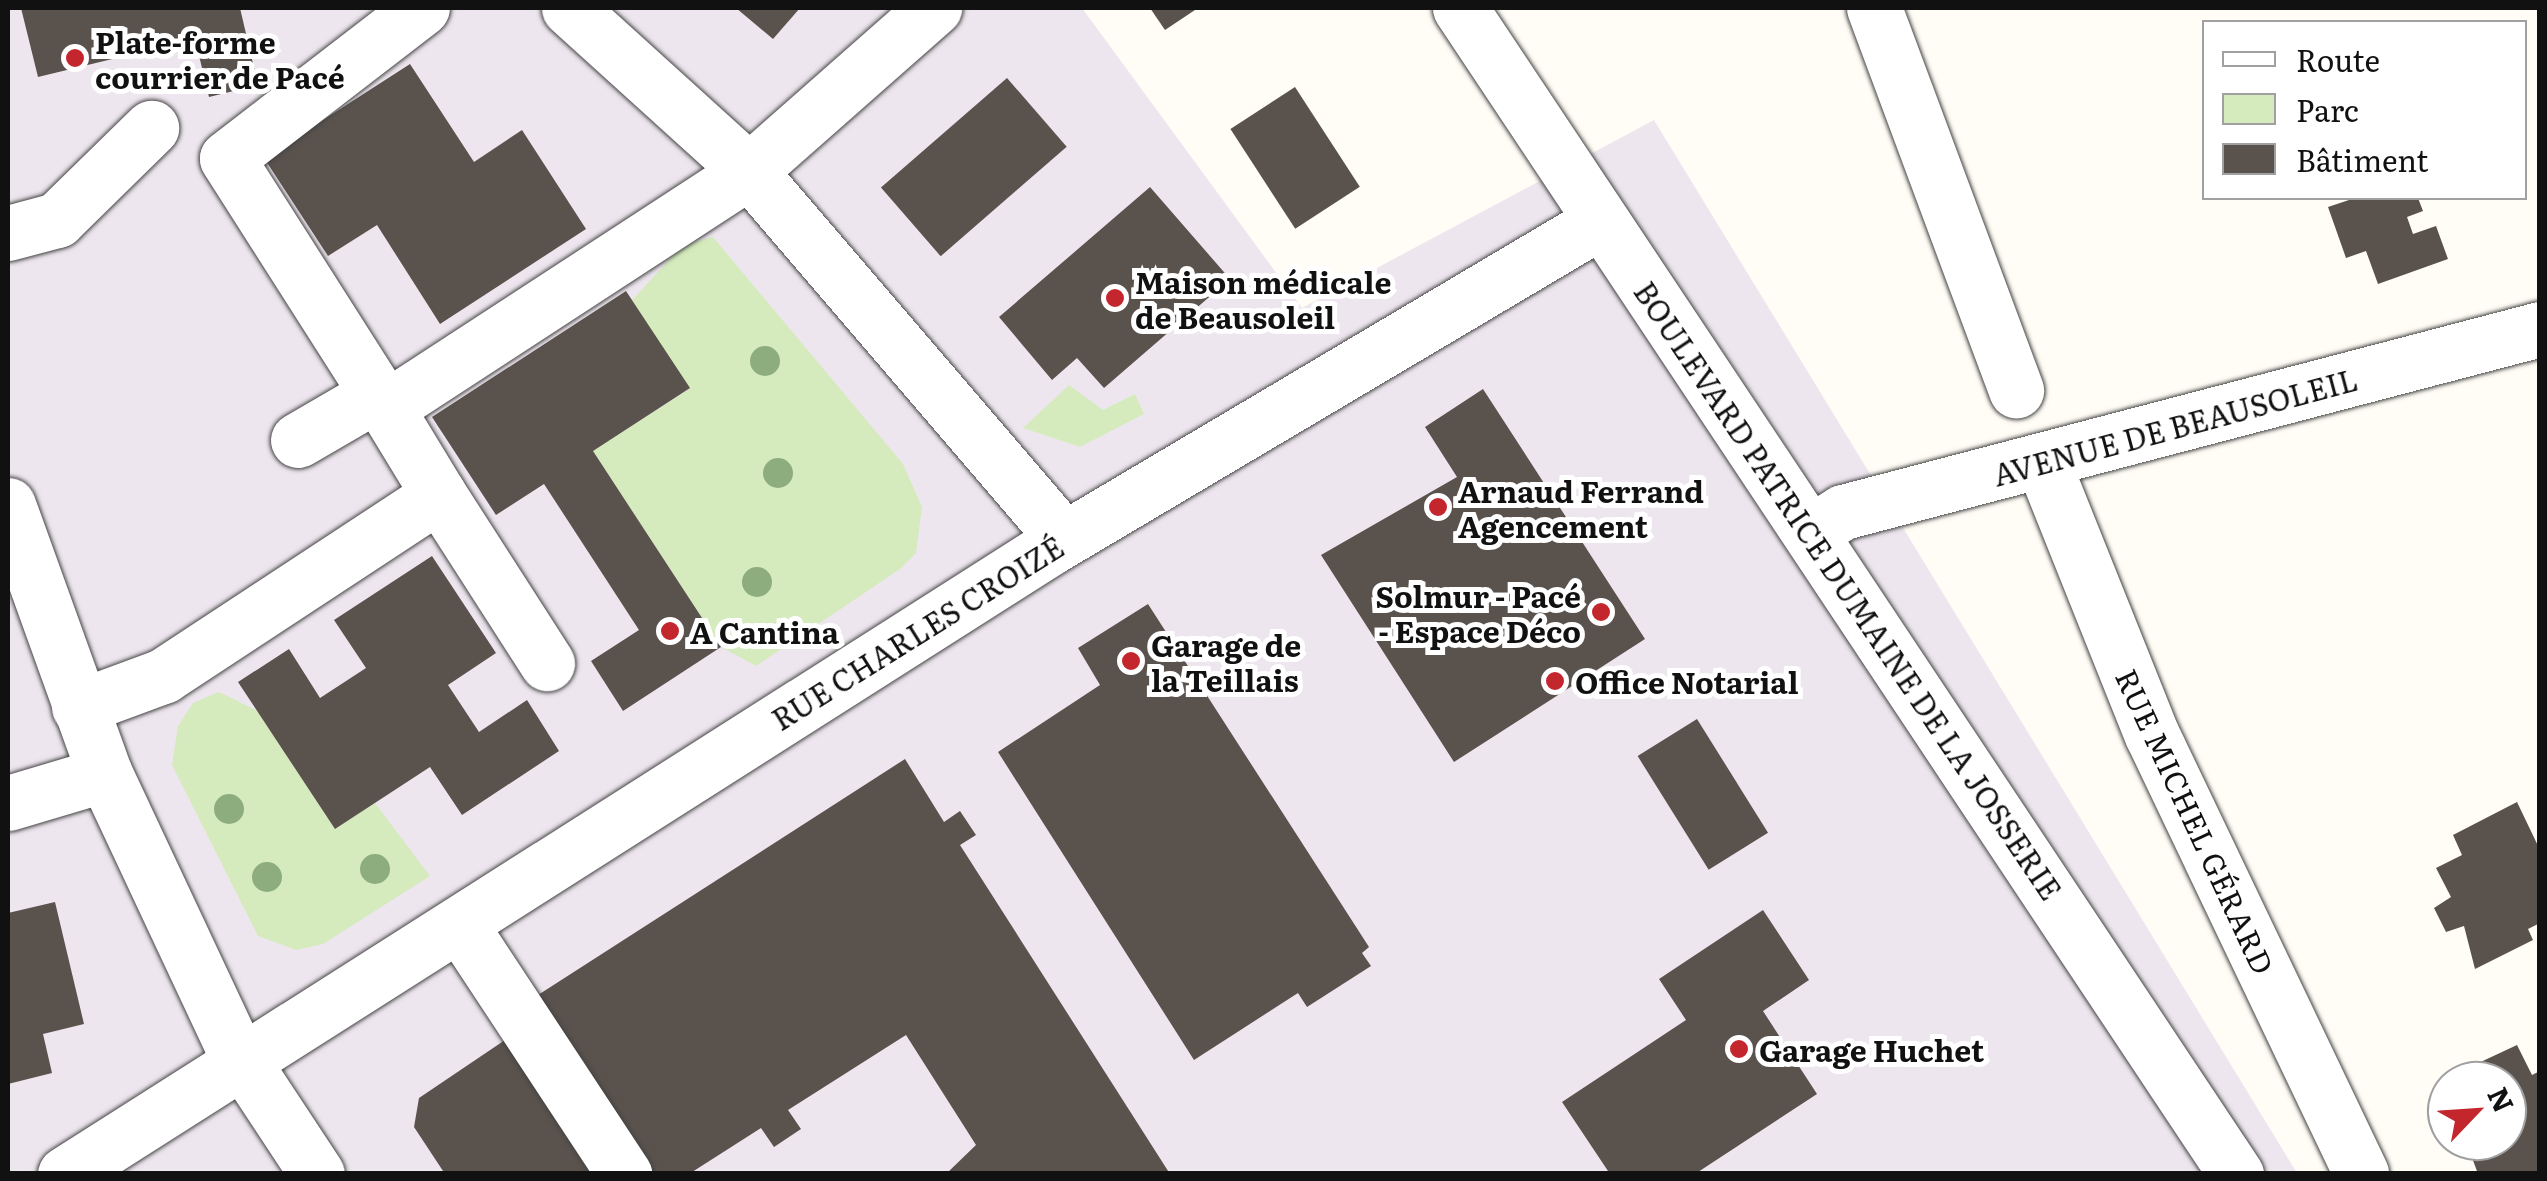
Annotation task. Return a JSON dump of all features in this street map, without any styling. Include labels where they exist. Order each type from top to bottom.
[{"type":"street","points":[[422,8],[226,158],[547,663]]},
{"type":"street","points":[[568,8],[749,170],[1064,539]]},
{"type":"street","points":[[298,440],[381,401],[749,170],[934,8]]},
{"type":"street","name":"BOULEVARD PATRICE DUMAINE DE LA JOSSERIE","points":[[1460,8],[1814,530],[2236,1174]]},
{"type":"street","points":[[1874,8],[2016,390]]},
{"type":"street","points":[[8,233],[58,220],[150,128]]},
{"type":"street","name":"RUE CHARLES CROIZÉ","points":[[65,1174],[462,928],[1064,539],[1601,221]]},
{"type":"street","name":"AVENUE DE BEAUSOLEIL","points":[[1814,530],[1844,512],[2540,328]]},
{"type":"street","name":"RUE MICHEL GÉRARD","points":[[2043,462],[2152,735],[2362,1174]]},
{"type":"street","points":[[79,707],[163,676],[439,494]]},
{"type":"street","points":[[8,505],[105,774],[245,1063],[316,1174]]},
{"type":"street","points":[[8,804],[105,774]]},
{"type":"street","points":[[462,928],[624,1174]]},
{"type":"shaded area","points":[[8,8],[1082,8],[1302,308],[1654,120],[2297,1173],[8,1173]]},
{"type":"green space","points":[[713,237],[903,464],[922,507],[916,553],[900,569],[756,666],[721,647],[593,451],[689,389],[632,300],[683,245]]},
{"type":"green space","points":[[1069,385],[1103,410],[1135,394],[1144,414],[1080,447],[1023,428]]},
{"type":"green space","points":[[219,692],[258,711],[335,829],[375,803],[430,876],[323,944],[296,950],[258,936],[172,765],[178,726],[193,703]]},
{"type":"building","name":"Plate-forme courrier de Pacé","points":[[21,8],[240,8],[258,85],[209,97],[195,39],[38,77]]},
{"type":"building","points":[[736,8],[800,8],[773,39]]},
{"type":"building","points":[[1150,8],[1198,8],[1165,30]]},
{"type":"building","points":[[410,64],[474,162],[522,130],[586,229],[440,324],[377,225],[328,256],[264,158]]},
{"type":"building","points":[[1007,78],[1067,147],[941,256],[881,188]]},
{"type":"building","points":[[1295,87],[1360,187],[1295,229],[1230,129]]},
{"type":"building","name":"Maison médicale de Beausoleil","points":[[1150,187],[1230,279],[1104,388],[1077,358],[1052,380],[999,317]]},
{"type":"building","points":[[2349,200],[2419,200],[2423,211],[2407,217],[2413,234],[2436,226],[2448,259],[2378,284],[2366,251],[2346,258],[2328,207]]},
{"type":"building","points":[[626,291],[690,388],[593,451],[721,647],[623,711],[591,661],[639,630],[544,484],[496,515],[432,417]]},
{"type":"building","points":[[1483,389],[1645,639],[1454,762],[1321,555],[1457,477],[1425,427]]},
{"type":"building","points":[[432,556],[496,653],[448,685],[479,732],[527,700],[559,751],[462,815],[430,767],[335,829],[238,682],[289,649],[320,698],[366,668],[334,620]]},
{"type":"building","points":[[1148,604],[1369,947],[1362,953],[1371,966],[1307,1007],[1298,993],[1194,1060],[998,752],[1100,685],[1078,648]]},
{"type":"building","points":[[1697,719],[1768,833],[1709,870],[1638,756]]},
{"type":"building","points":[[905,759],[944,822],[960,811],[976,835],[960,845],[1170,1174],[946,1174],[976,1145],[906,1035],[788,1110],[801,1129],[774,1147],[761,1128],[689,1174],[653,1174],[538,995]]},
{"type":"building","points":[[2517,802],[2540,850],[2540,923],[2528,929],[2533,940],[2475,969],[2464,926],[2446,932],[2434,908],[2451,897],[2436,868],[2462,855],[2453,835]]},
{"type":"building","points":[[55,902],[84,1024],[43,1034],[52,1073],[8,1084],[8,913]]},
{"type":"building","points":[[1763,910],[1809,980],[1763,1011],[1817,1094],[1695,1174],[1610,1174],[1562,1102],[1686,1020],[1659,979]]},
{"type":"building","points":[[505,1040],[595,1174],[445,1174],[414,1127],[419,1098]]},
{"type":"building","points":[[2517,1045],[2525,1061],[2483,1061]]},
{"type":"building","points":[[2527,1065],[2532,1075],[2540,1071],[2540,1174],[2478,1174],[2473,1161],[2527,1161]]},
{"type":"place","name":"Plate-forme courrier de Pacé","points":[[75,58]]},
{"type":"place","name":"Maison médicale de Beausoleil","points":[[1115,298]]},
{"type":"place","name":"Arnaud Ferrand Agencement","points":[[1438,507]]},
{"type":"place","name":"Solmur - Pacé - Espace Déco","points":[[1601,612]]},
{"type":"place","name":"A Cantina","points":[[670,631]]},
{"type":"place","name":"Garage de la Teillais","points":[[1131,661]]},
{"type":"place","name":"Office Notarial","points":[[1555,681]]},
{"type":"place","name":"Garage Huchet","points":[[1739,1049]]}]
